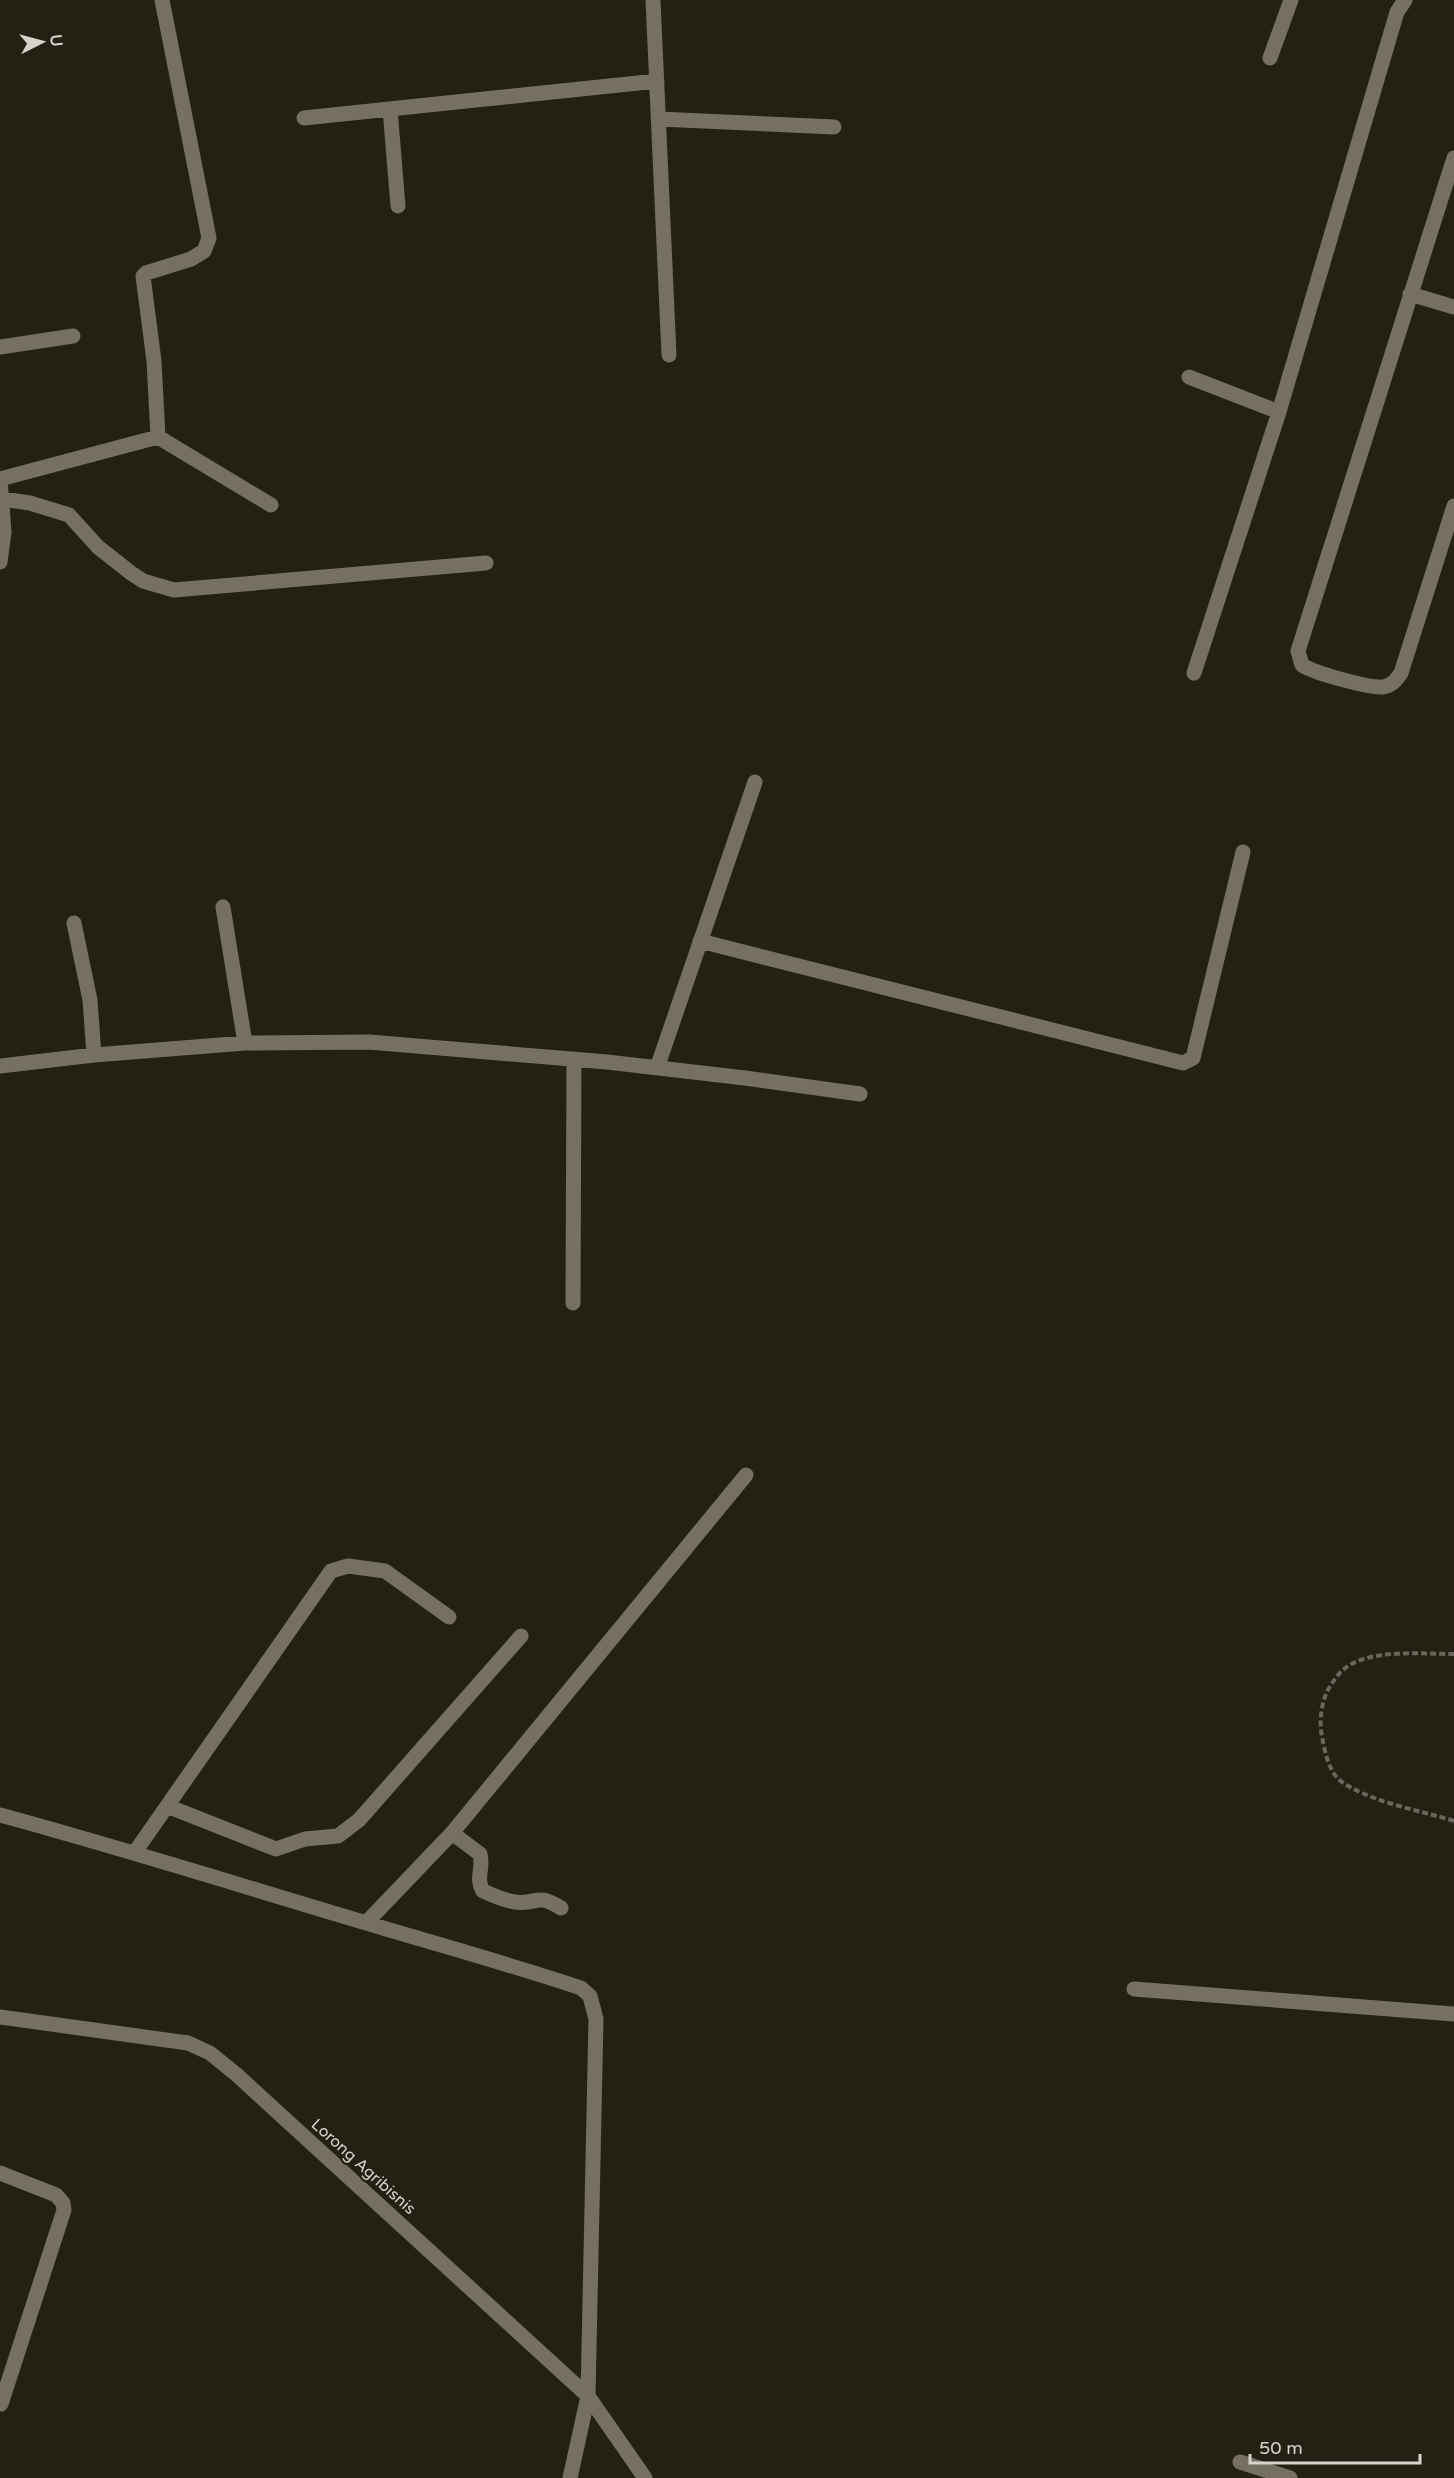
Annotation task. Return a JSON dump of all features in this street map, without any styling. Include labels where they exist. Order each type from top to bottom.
[{"type":"street","points":[[158,437],[154,361],[143,276],[191,259],[204,251],[209,238],[162,0]]},
{"type":"street","points":[[653,0],[669,355]]},
{"type":"street","points":[[1270,58],[1291,0]]},
{"type":"street","points":[[1194,673],[1279,412],[1397,12],[1404,0]]},
{"type":"street","points":[[304,118],[657,81]]},
{"type":"street","points":[[390,109],[398,206]]},
{"type":"street","points":[[659,119],[834,127]]},
{"type":"street","points":[[1454,158],[1298,651],[1302,665],[1315,672],[1375,687],[1385,687],[1394,683],[1401,673],[1454,506]]},
{"type":"street","points":[[1410,294],[1454,307]]},
{"type":"street","points":[[0,347],[72,336]]},
{"type":"street","points":[[1189,377],[1279,412]]},
{"type":"street","points":[[0,562],[2,499],[0,479],[158,437],[271,505]]},
{"type":"street","points":[[2,499],[30,503],[69,515],[98,547],[131,573],[143,581],[174,590],[486,563]]},
{"type":"street","points":[[657,1068],[755,782]]},
{"type":"street","points":[[700,941],[1184,1063],[1193,1058],[1243,852]]},
{"type":"street","points":[[224,907],[245,1043]]},
{"type":"street","points":[[74,923],[90,1000],[94,1055]]},
{"type":"street","points":[[0,1066],[94,1055],[245,1043],[369,1042],[574,1059],[860,1094]]},
{"type":"street","points":[[573,1303],[574,1059]]},
{"type":"street","points":[[366,1923],[452,1833],[746,1474]]},
{"type":"street","points":[[135,1852],[331,1571],[348,1566],[385,1571],[448,1617]]},
{"type":"street","points":[[166,1806],[276,1849],[305,1839],[338,1836],[359,1821],[521,1636]]},
{"type":"street","points":[[0,1815],[135,1852],[366,1923],[499,1960],[581,1988],[590,1996],[596,2019],[588,2396],[570,2478]]},
{"type":"street","points":[[452,1833],[480,1854],[482,1863],[479,1883],[483,1891],[515,1902],[548,1900],[561,1908]]},
{"type":"street","points":[[1134,1989],[1454,2014]]},
{"type":"street","name":"Lorong Agribisnis","points":[[0,2017],[188,2043],[210,2053],[237,2075],[588,2396],[645,2478]]},
{"type":"street","points":[[0,2173],[56,2195],[63,2204],[64,2210],[1,2404]]},
{"type":"street","points":[[1239,2462],[1290,2478]]},
{"type":"path","points":[[1454,1654],[1392,1654],[1367,1658],[1344,1669],[1327,1692],[1322,1708],[1321,1731],[1326,1757],[1340,1781],[1377,1798],[1454,1821]]}]
